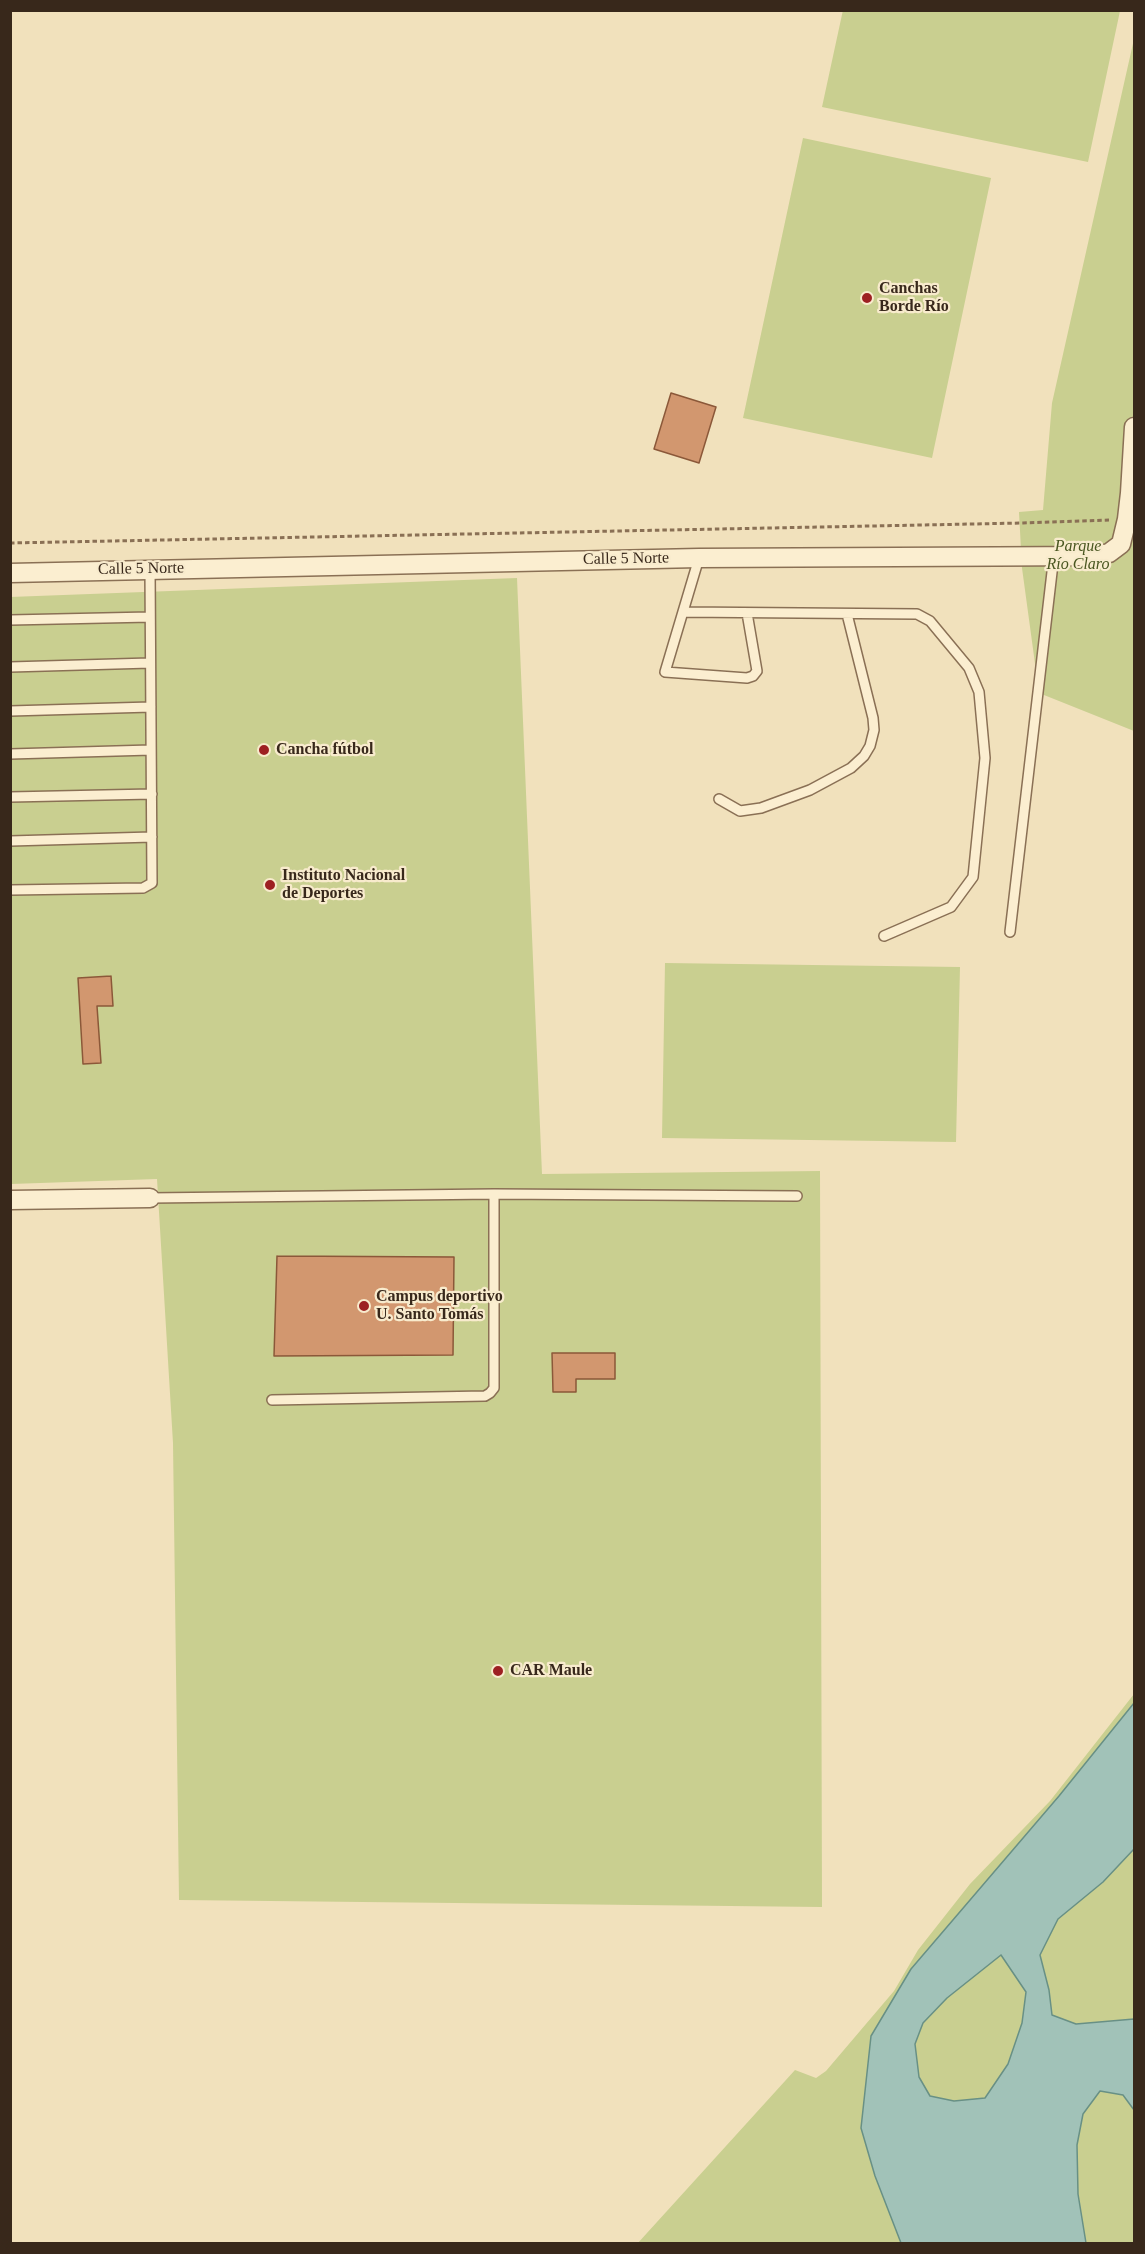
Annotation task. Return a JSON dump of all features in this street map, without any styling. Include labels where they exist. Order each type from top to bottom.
[{"type":"street","name":"Calle 5 Norte","points":[[10,573],[699,558],[1095,556],[1109,553],[1121,544],[1127,519],[1134,427]]},
{"type":"street","points":[[10,1200],[150,1198]]},
{"type":"lane","points":[[1010,932],[1054,555]]},
{"type":"lane","points":[[699,558],[665,672],[747,678],[753,676],[757,671],[747,613]]},
{"type":"lane","points":[[10,890],[148,887],[153,879],[150,569]]},
{"type":"lane","points":[[683,612],[917,614],[930,621],[969,668],[979,692],[985,758],[973,877],[951,907],[884,936]]},
{"type":"lane","points":[[718,799],[740,810],[761,808],[810,790],[851,768],[864,756],[872,738],[873,718],[847,614]]},
{"type":"lane","points":[[10,620],[150,617]]},
{"type":"lane","points":[[10,667],[150,663]]},
{"type":"lane","points":[[10,711],[151,707]]},
{"type":"lane","points":[[10,754],[152,750]]},
{"type":"lane","points":[[10,797],[152,794]]},
{"type":"lane","points":[[10,841],[152,837]]},
{"type":"lane","points":[[150,1198],[494,1194],[797,1196]]},
{"type":"lane","points":[[272,1400],[485,1396],[490,1394],[494,1388],[494,1194]]},
{"type":"path","points":[[10,543],[1127,519]]},
{"type":"green space","points":[[843,10],[1120,11],[1088,162],[822,107]]},
{"type":"green space","name":"Parque Río Claro","points":[[1134,39],[1134,731],[1039,693],[1022,568],[1019,512],[1043,510],[1052,403]]},
{"type":"green space","name":"Canchas Borde Río","points":[[803,138],[991,178],[932,458],[743,418]]},
{"type":"green space","name":"CAR Maule","points":[[517,578],[542,1174],[820,1171],[822,1907],[179,1900],[173,1443],[157,1179],[11,1184],[10,597]]},
{"type":"green space","points":[[665,963],[960,967],[956,1142],[662,1138]]},
{"type":"green space","points":[[1134,1694],[1134,2243],[637,2244],[795,2070],[816,2078],[826,2071],[894,1991],[918,1950],[970,1884],[1050,1801]]},
{"type":"water","points":[[1134,1703],[1134,1849],[1103,1882],[1058,1919],[1040,1955],[1049,1990],[1052,2015],[1076,2024],[1134,2019],[1134,2110],[1123,2095],[1100,2091],[1083,2114],[1077,2145],[1078,2194],[1086,2243],[901,2243],[875,2176],[861,2128],[871,2036],[911,1969],[1059,1796]],"holes":[[[1001,1955],[1026,1992],[1022,2023],[1008,2064],[985,2098],[954,2101],[930,2096],[919,2077],[915,2044],[923,2023],[947,1998]]]},
{"type":"building","points":[[671,393],[716,407],[699,463],[654,449]]},
{"type":"building","points":[[111,976],[113,1006],[97,1006],[101,1063],[83,1064],[78,978]]},
{"type":"building","name":"Campus deportivo U. Santo Tomás","points":[[277,1256],[454,1257],[453,1355],[274,1356]]},
{"type":"building","points":[[552,1353],[615,1353],[615,1379],[576,1379],[576,1392],[553,1392]]},
{"type":"place","name":"Canchas Borde Río","points":[[867,298]]},
{"type":"place","name":"Cancha fútbol","points":[[264,750]]},
{"type":"place","name":"Instituto Nacional de Deportes","points":[[270,885]]},
{"type":"place","name":"Campus deportivo U. Santo Tomás","points":[[364,1306]]},
{"type":"place","name":"CAR Maule","points":[[498,1671]]}]
